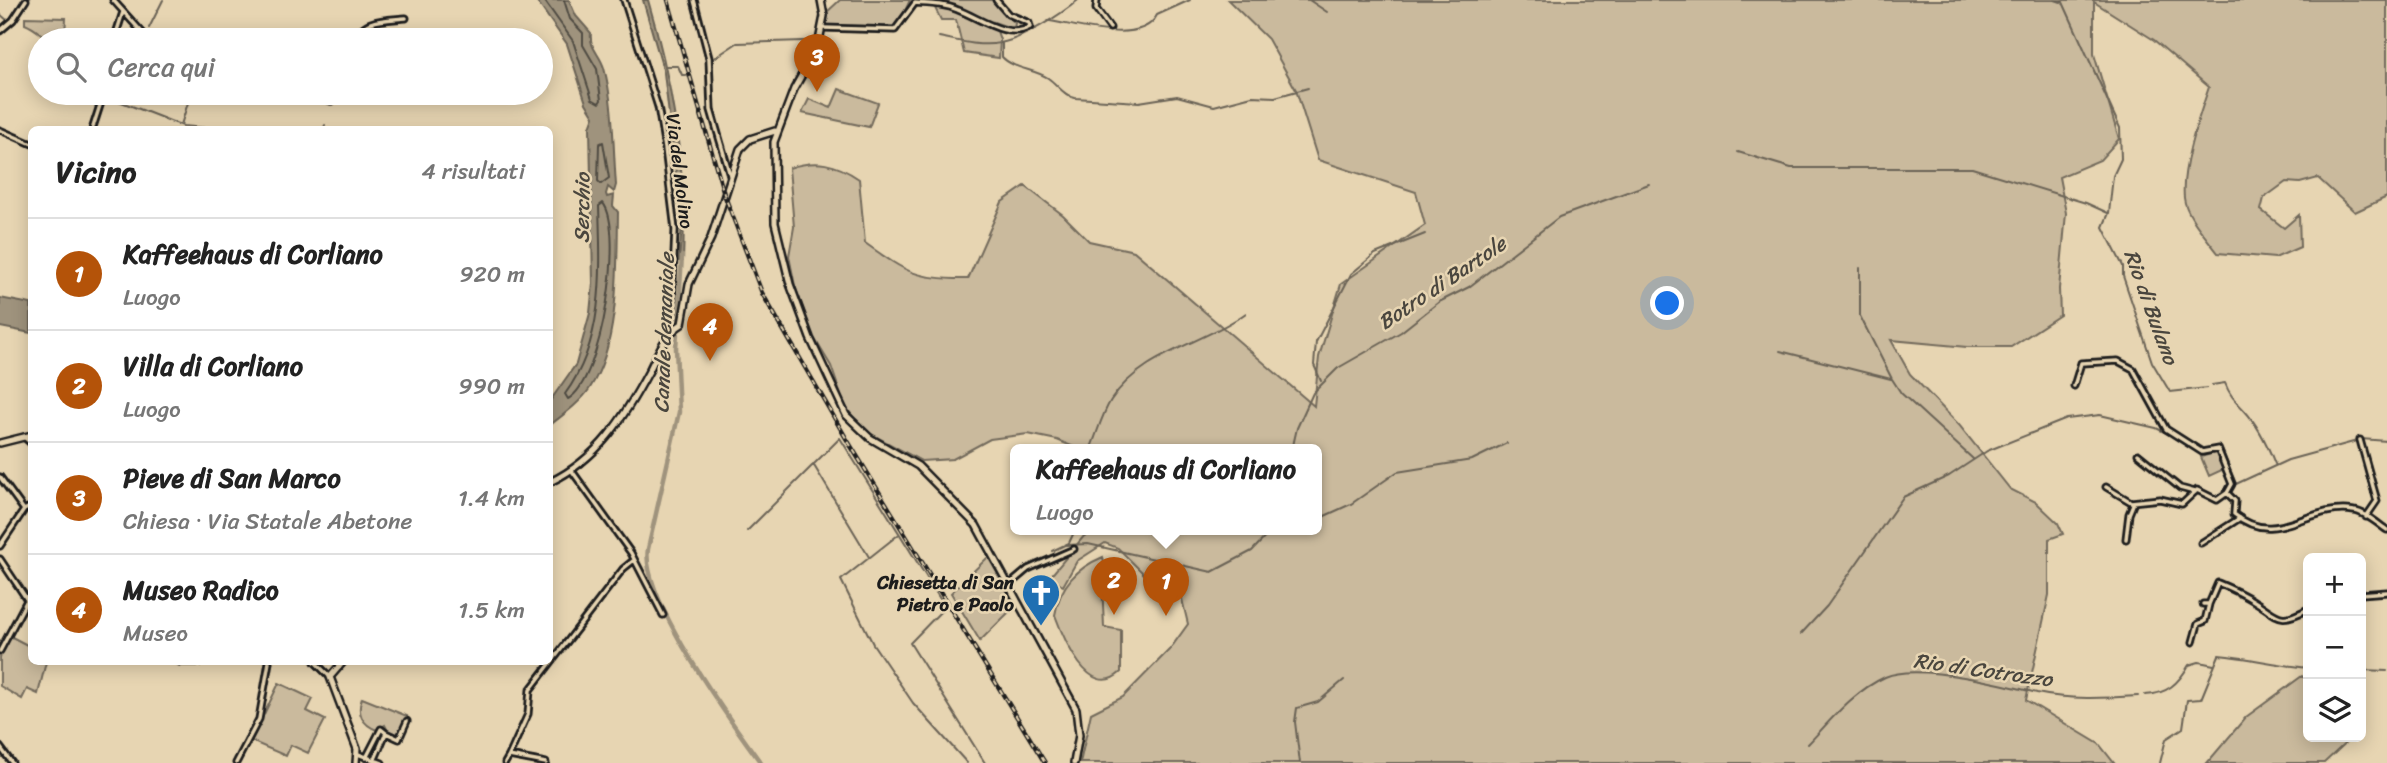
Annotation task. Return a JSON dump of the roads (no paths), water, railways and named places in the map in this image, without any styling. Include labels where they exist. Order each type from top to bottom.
[{"type":"main road","points":[[821,0],[823,28],[818,46],[775,131],[775,217],[788,277],[810,338],[844,411],[870,438],[918,466],[972,519],[1076,709],[1079,735],[1074,763]]},
{"type":"main road","points":[[553,480],[572,471],[606,440],[619,423],[675,328],[688,284],[712,238],[730,175],[744,144],[775,131]]},
{"type":"main road","points":[[0,443],[28,436]]},
{"type":"main road","points":[[340,665],[330,677],[358,754],[356,763]]},
{"type":"street","points":[[0,31],[13,20],[25,2],[18,0]]},
{"type":"street","points":[[113,0],[138,28]]},
{"type":"street","name":"Via del Molino","points":[[625,0],[629,21],[659,107],[675,230],[675,328]]},
{"type":"street","points":[[694,0],[707,47],[711,110],[730,175]]},
{"type":"street","points":[[823,28],[895,30],[915,4],[958,9],[1006,30],[1017,32],[1030,27],[1028,23],[1008,14],[996,0]]},
{"type":"street","points":[[1097,0],[1096,9],[1110,29]]},
{"type":"street","points":[[118,28],[124,12]]},
{"type":"street","points":[[362,28],[364,25],[406,18]]},
{"type":"street","points":[[93,126],[100,105]]},
{"type":"street","points":[[0,130],[28,142]]},
{"type":"street","points":[[2074,386],[2081,363],[2124,363],[2133,369],[2166,429],[2202,452],[2218,449],[2232,484],[2227,493],[2217,499],[2200,490],[2194,492],[2182,504],[2160,499],[2134,502],[2106,487]]},
{"type":"street","points":[[24,437],[28,440]]},
{"type":"street","points":[[2360,440],[2377,501],[2366,517]]},
{"type":"street","points":[[2138,454],[2180,488],[2194,492]]},
{"type":"street","points":[[572,471],[605,512],[635,560],[663,615]]},
{"type":"street","points":[[0,477],[24,510]]},
{"type":"street","points":[[2227,493],[2235,501],[2233,511],[2240,518],[2272,530],[2327,512],[2355,510],[2387,530]]},
{"type":"street","points":[[2126,539],[2129,514],[2134,502]]},
{"type":"street","points":[[0,545],[28,508]]},
{"type":"street","points":[[2201,543],[2240,518]]},
{"type":"street","points":[[1009,585],[1028,569],[1074,550]]},
{"type":"street","points":[[0,559],[28,598]]},
{"type":"street","points":[[553,660],[623,569],[635,560]]},
{"type":"street","points":[[2193,642],[2197,624],[2206,619],[2218,583],[2256,602],[2275,618],[2285,619],[2303,612]]},
{"type":"street","points":[[2366,594],[2387,592]]},
{"type":"street","points":[[0,651],[19,610],[28,603]]},
{"type":"street","points":[[2203,604],[2209,604]]},
{"type":"street","points":[[236,763],[259,719],[268,665]]},
{"type":"street","points":[[318,665],[330,677]]},
{"type":"street","points":[[505,763],[528,714],[530,690],[549,665]]},
{"type":"street","points":[[366,758],[379,730],[384,730],[398,739],[407,721]]},
{"type":"street","points":[[374,761],[386,733]]},
{"type":"street","points":[[0,747],[12,763]]},
{"type":"street","points":[[358,754],[382,763]]},
{"type":"street","points":[[509,756],[546,763]]},
{"type":"water","name":"Serchio","points":[[536,0],[569,0],[576,16],[591,33],[593,47],[604,68],[611,111],[616,185],[614,192],[608,187],[606,194],[607,197],[614,195],[613,206],[618,212],[617,256],[612,327],[600,370],[586,393],[553,423],[553,397],[576,364],[590,313],[593,283],[590,127],[594,116],[586,103],[567,44]]},
{"type":"water","points":[[643,0],[648,0],[671,96],[683,195],[683,261],[679,261],[682,224],[664,73]]},
{"type":"water","points":[[0,298],[28,303],[28,332],[0,327]]},
{"type":"waterway","points":[[149,28],[163,0]]},
{"type":"waterway","points":[[939,37],[977,44],[1009,41],[1041,26],[1078,0]]},
{"type":"waterway","points":[[1050,21],[1108,31],[1138,30],[1149,24],[1157,15],[1190,0]]},
{"type":"waterway","points":[[1309,0],[1327,12]]},
{"type":"waterway","points":[[2055,0],[2061,2]]},
{"type":"waterway","name":"Rio di Bulano","points":[[2062,0],[2120,128],[2121,159],[2113,176],[2109,213],[2103,227],[2123,266],[2123,276],[2152,362],[2170,392],[2207,388]]},
{"type":"waterway","points":[[0,14],[8,21]]},
{"type":"waterway","points":[[712,66],[713,59],[737,43],[804,41]]},
{"type":"waterway","points":[[1002,43],[1002,57],[1007,61],[1048,78],[1075,98],[1139,102],[1177,96],[1214,106],[1252,96],[1275,97],[1308,88]]},
{"type":"waterway","points":[[666,66],[678,66],[682,75],[686,75]]},
{"type":"waterway","points":[[100,111],[102,105]]},
{"type":"waterway","points":[[129,105],[183,126]]},
{"type":"waterway","points":[[181,125],[187,105]]},
{"type":"waterway","points":[[24,138],[28,140]]},
{"type":"waterway","points":[[1738,152],[1791,168],[1972,168],[2086,203],[2108,213]]},
{"type":"waterway","name":"Botro di Bartole","points":[[1293,444],[1297,428],[1313,393],[1338,368],[1401,332],[1439,302],[1469,287],[1559,217],[1649,184]]},
{"type":"waterway","points":[[1321,381],[1314,365],[1316,342],[1351,274],[1375,254],[1425,234]]},
{"type":"waterway","name":"Canale demaniale","points":[[682,256],[676,348],[679,412],[648,549],[649,570],[672,627],[710,690],[761,763]]},
{"type":"waterway","points":[[1860,268],[1860,316],[1892,379],[1901,393],[1973,459]]},
{"type":"waterway","points":[[1092,444],[1111,400],[1139,371],[1246,313]]},
{"type":"waterway","points":[[1780,351],[1891,379]]},
{"type":"waterway","name":"Rio di Bulano","points":[[2212,385],[2225,383],[2231,395],[2258,428],[2275,464]]},
{"type":"waterway","points":[[1801,634],[1827,606],[1903,497],[1949,476],[1987,451],[2067,419],[2100,415],[2156,428],[2181,440]]},
{"type":"waterway","points":[[747,531],[840,438],[945,607],[910,643],[985,763]]},
{"type":"waterway","name":"Rio di Bulano","points":[[2361,439],[2387,441]]},
{"type":"waterway","name":"Rio di Bulano","points":[[2221,447],[2236,484],[2288,460],[2357,441]]},
{"type":"waterway","points":[[1322,517],[1351,504],[1397,472],[1472,460],[1507,443]]},
{"type":"waterway","points":[[2203,450],[2215,447]]},
{"type":"waterway","points":[[813,464],[869,557]]},
{"type":"waterway","points":[[898,535],[841,580],[873,644],[913,703],[967,763]]},
{"type":"waterway","name":"Botro di Bartole","points":[[1052,551],[1069,543],[1073,535]]},
{"type":"waterway","name":"Botro di Bartole","points":[[1066,545],[1088,544],[1212,572],[1252,551],[1267,535]]},
{"type":"waterway","points":[[2160,763],[2166,739],[2183,728],[2187,700],[2201,699],[2219,655],[2303,667]]},
{"type":"waterway","name":"Rio di Cotrozzo","points":[[2145,695],[2160,693],[2171,687],[2189,665],[2199,662],[2214,665]]},
{"type":"waterway","points":[[2366,670],[2387,671]]},
{"type":"waterway","name":"Rio di Cotrozzo","points":[[1808,744],[1863,690],[1885,677],[1899,673],[1960,676],[2061,697],[2138,696]]},
{"type":"waterway","points":[[1300,763],[1295,722],[1297,708],[1318,702],[1344,680]]},
{"type":"railway","points":[[668,0],[724,194],[762,293],[846,438],[1045,763]]},
{"type":"place","name":"Pieve di San Marco","points":[[817,92]]},
{"type":"place","name":"Museo Radico","points":[[710,361]]},
{"type":"place","name":"Villa di Corliano","points":[[1114,615]]},
{"type":"place","name":"Kaffeehaus di Corliano","points":[[1166,616]]},
{"type":"place","name":"Chiesetta di San Pietro e Paolo","points":[[1041,627]]}]
